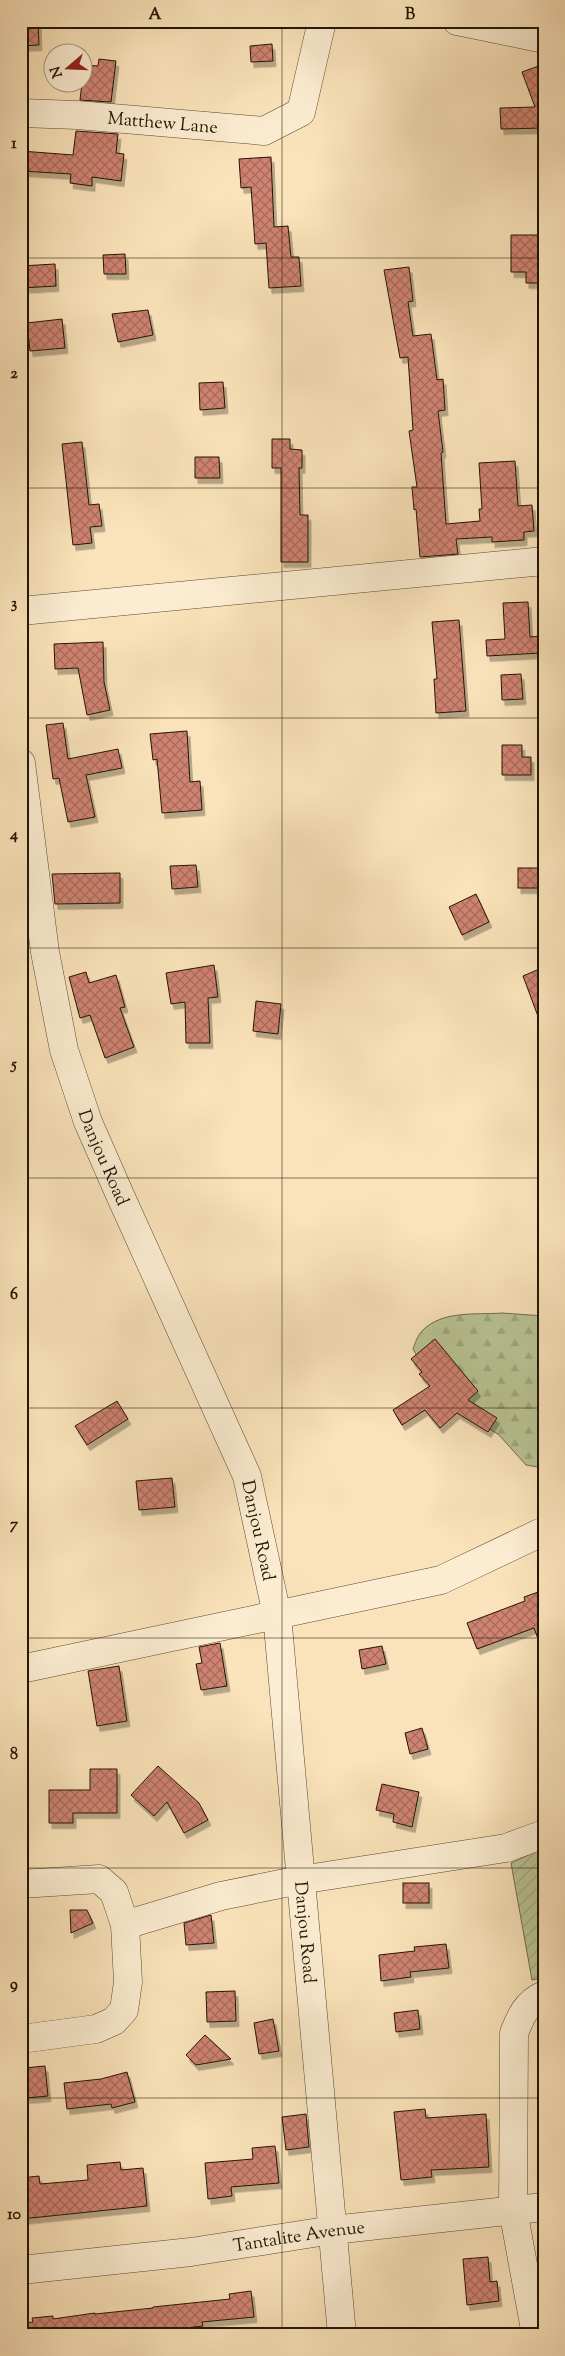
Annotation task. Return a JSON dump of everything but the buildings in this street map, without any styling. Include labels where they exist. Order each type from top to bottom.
[{"type":"street","name":"Matthew Lane","points":[[21,113],[77,115],[264,131],[301,112],[322,21]]},
{"type":"street","points":[[457,21],[544,39]]},
{"type":"street","points":[[21,611],[544,561]]},
{"type":"street","name":"Danjou Road","points":[[21,763],[28,864],[64,1050],[82,1105],[120,1195],[247,1476],[277,1615],[342,2335]]},
{"type":"street","points":[[21,1669],[441,1580],[544,1531]]},
{"type":"street","points":[[125,1925],[221,1896],[300,1880],[506,1848],[544,1834]]},
{"type":"street","points":[[21,1884],[99,1879],[114,1892],[125,1925],[128,1982],[124,2010],[114,2021],[96,2029],[21,2039]]},
{"type":"street","points":[[536,2335],[513,2210],[514,2033],[523,2010],[535,1999],[544,1995]]},
{"type":"street","name":"Tantalite Avenue","points":[[21,2270],[191,2252],[333,2230],[544,2207]]},
{"type":"green space","points":[[502,1313],[544,1316],[544,1468],[526,1465],[499,1435],[482,1424],[422,1365],[413,1349],[422,1331],[430,1324],[439,1320],[460,1315]]},
{"type":"green space","points":[[544,1848],[544,1977],[532,1980],[511,1863]]}]
